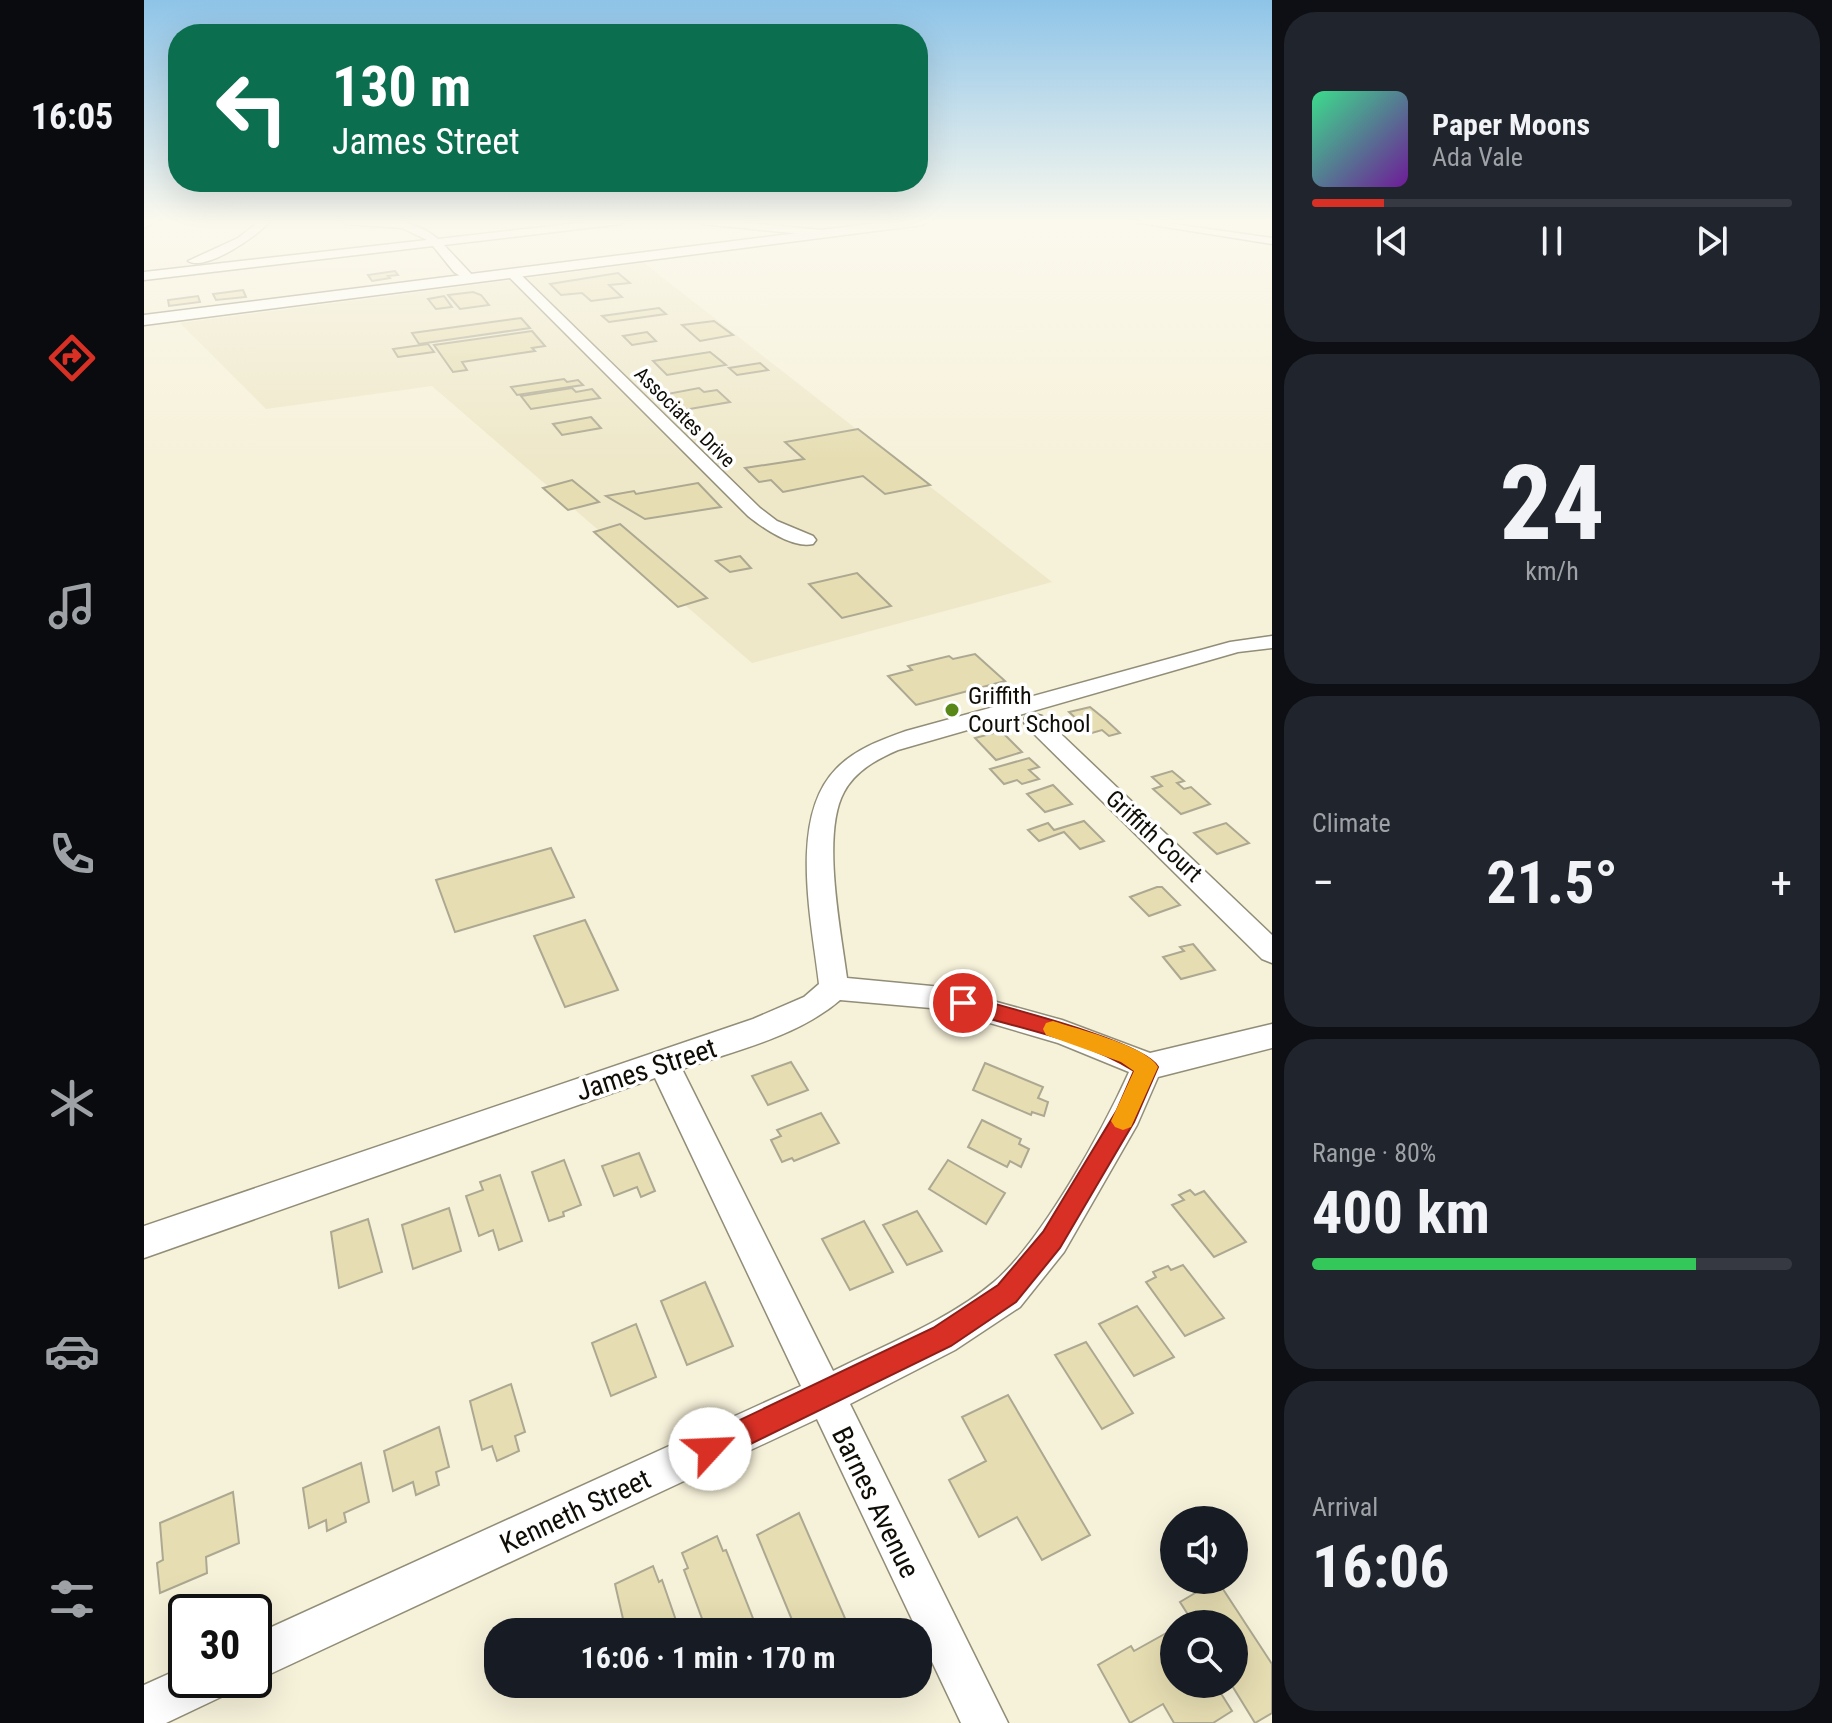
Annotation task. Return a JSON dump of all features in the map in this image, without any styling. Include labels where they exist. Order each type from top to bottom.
[{"type":"street","points":[[144,320],[288,301]]},
{"type":"street","name":"Associates Drive","points":[[541,301],[754,512],[771,525],[807,540]]},
{"type":"street","points":[[1272,642],[1237,646],[884,746],[845,774],[830,794],[822,820],[824,895],[834,988],[942,998],[984,1008],[1129,1056],[1147,1067],[1272,1036]]},
{"type":"street","name":"Griffith Court","points":[[1034,721],[1272,952]]},
{"type":"street","name":"James Street","points":[[144,1242],[764,1028],[814,1005],[834,988]]},
{"type":"street","name":"Barnes Avenue","points":[[664,1064],[985,1723]]},
{"type":"street","name":"Kenneth Street","points":[[272,1650],[824,1396],[942,1337],[1007,1294],[1052,1240],[1126,1115],[1147,1067]]},
{"type":"street","points":[[144,1709],[168,1698]]},
{"type":"shaded area","points":[[347,301],[693,301],[1052,582],[752,663],[432,386],[266,409],[180,323]]},
{"type":"building","points":[[168,301],[200,302],[169,306]]},
{"type":"building","points":[[430,301],[448,301],[452,307],[436,309]]},
{"type":"building","points":[[453,301],[486,301],[489,305],[460,309]]},
{"type":"building","points":[[659,308],[666,314],[609,322],[602,316]]},
{"type":"building","points":[[521,318],[530,328],[419,344],[412,333]]},
{"type":"building","points":[[714,321],[733,335],[700,341],[682,325]]},
{"type":"building","points":[[532,331],[545,346],[532,348],[535,351],[462,362],[467,370],[453,372],[434,345]]},
{"type":"building","points":[[647,332],[656,341],[632,345],[623,336]]},
{"type":"building","points":[[428,344],[434,352],[398,357],[393,349]]},
{"type":"building","points":[[710,352],[726,365],[667,375],[653,361]]},
{"type":"building","points":[[760,363],[768,370],[737,375],[729,368]]},
{"type":"building","points":[[564,379],[567,382],[578,380],[583,385],[517,395],[511,387]]},
{"type":"building","points":[[572,388],[576,392],[592,389],[600,398],[531,409],[521,396]]},
{"type":"building","points":[[699,388],[704,392],[717,390],[730,402],[684,410],[667,394]]},
{"type":"building","points":[[591,417],[601,428],[562,435],[553,424]]},
{"type":"building","points":[[858,429],[930,485],[885,494],[863,476],[783,492],[771,480],[759,482],[745,468],[804,459],[785,442]]},
{"type":"building","points":[[572,480],[599,502],[568,510],[543,488]]},
{"type":"building","points":[[698,483],[721,507],[645,519],[606,496],[634,491],[636,494]]},
{"type":"building","points":[[620,524],[707,598],[678,607],[594,532]]},
{"type":"building","points":[[740,556],[751,568],[730,572],[716,561]]},
{"type":"building","points":[[857,573],[891,606],[842,618],[809,584]]},
{"type":"building","points":[[975,654],[1005,681],[916,705],[888,676],[912,670],[908,666],[949,656],[953,659]]},
{"type":"building","points":[[1090,707],[1120,733],[1109,736],[1102,730],[1092,733],[1069,712]]},
{"type":"building","points":[[1001,731],[1022,752],[996,760],[975,738]]},
{"type":"building","points":[[1029,758],[1039,767],[1029,770],[1039,779],[1022,784],[1017,780],[1004,784],[990,769]]},
{"type":"building","points":[[1172,771],[1184,781],[1177,783],[1184,789],[1191,787],[1210,804],[1181,814],[1153,789],[1162,786],[1152,777]]},
{"type":"building","points":[[1053,785],[1072,804],[1045,812],[1027,794]]},
{"type":"building","points":[[1084,821],[1104,841],[1080,849],[1064,832],[1039,841],[1028,830],[1048,823],[1054,830]]},
{"type":"building","points":[[1226,823],[1249,843],[1217,854],[1194,833]]},
{"type":"building","points":[[551,848],[574,897],[455,932],[436,880]]},
{"type":"building","points":[[1162,887],[1180,905],[1149,916],[1130,897]]},
{"type":"building","points":[[585,920],[618,990],[565,1007],[534,936]]},
{"type":"building","points":[[1193,944],[1215,970],[1181,979],[1163,957],[1184,951],[1180,947]]},
{"type":"building","points":[[791,1062],[808,1090],[768,1105],[752,1076]]},
{"type":"building","points":[[985,1063],[1043,1087],[1038,1098],[1048,1102],[1044,1116],[1032,1112],[1031,1115],[973,1090]]},
{"type":"building","points":[[821,1113],[839,1143],[794,1161],[792,1158],[782,1162],[771,1140],[781,1136],[777,1130]]},
{"type":"building","points":[[982,1120],[1021,1139],[1019,1144],[1029,1149],[1021,1167],[1010,1161],[1007,1167],[968,1147]]},
{"type":"building","points":[[639,1153],[655,1191],[641,1197],[637,1187],[614,1196],[602,1166]]},
{"type":"building","points":[[564,1160],[581,1205],[549,1221],[532,1172]]},
{"type":"building","points":[[948,1160],[1005,1193],[986,1224],[929,1189]]},
{"type":"building","points":[[500,1175],[522,1241],[499,1250],[493,1230],[479,1236],[466,1196],[483,1190],[480,1182]]},
{"type":"building","points":[[1190,1190],[1195,1195],[1204,1191],[1246,1242],[1214,1257],[1172,1205],[1184,1200],[1179,1195]]},
{"type":"building","points":[[449,1208],[461,1251],[413,1269],[402,1225]]},
{"type":"building","points":[[917,1211],[942,1251],[907,1265],[883,1225]]},
{"type":"building","points":[[368,1219],[382,1272],[339,1288],[331,1232]]},
{"type":"building","points":[[864,1221],[893,1272],[850,1290],[822,1239]]},
{"type":"building","points":[[1183,1265],[1224,1318],[1185,1336],[1146,1282],[1156,1277],[1153,1272],[1168,1266],[1171,1270]]},
{"type":"building","points":[[705,1282],[733,1346],[687,1365],[661,1301]]},
{"type":"building","points":[[1137,1306],[1174,1357],[1134,1376],[1099,1324]]},
{"type":"building","points":[[636,1324],[656,1377],[611,1396],[592,1343]]},
{"type":"building","points":[[1086,1342],[1133,1413],[1102,1429],[1055,1355]]},
{"type":"building","points":[[511,1384],[525,1432],[515,1436],[519,1451],[497,1461],[492,1446],[482,1450],[470,1401]]},
{"type":"building","points":[[1008,1395],[1090,1535],[1042,1560],[1017,1517],[979,1537],[949,1480],[986,1461],[962,1417]]},
{"type":"building","points":[[439,1427],[449,1467],[436,1472],[439,1485],[416,1495],[413,1482],[393,1491],[384,1451]]},
{"type":"building","points":[[361,1463],[369,1502],[344,1513],[346,1522],[327,1531],[326,1520],[309,1528],[303,1488]]},
{"type":"building","points":[[233,1492],[239,1543],[206,1557],[207,1573],[160,1593],[157,1563],[163,1560],[160,1523]]},
{"type":"building","points":[[799,1513],[845,1618],[791,1618],[757,1535]]},
{"type":"building","points":[[717,1536],[723,1551],[726,1550],[753,1618],[702,1618],[684,1570],[688,1568],[682,1553]]},
{"type":"building","points":[[653,1566],[659,1582],[662,1580],[675,1618],[623,1618],[615,1584]]},
{"type":"building","points":[[1193,1594],[1226,1594],[1237,1610],[1185,1610],[1180,1602]]},
{"type":"building","points":[[1248,1627],[1272,1664],[1272,1713],[1255,1723],[1240,1698],[1248,1698]]},
{"type":"building","points":[[1160,1637],[1160,1698],[1224,1698],[1232,1711],[1213,1723],[1174,1723],[1163,1704],[1130,1723],[1098,1665],[1131,1646],[1134,1651]]},
{"type":"slow traffic","points":[[1053,1029],[1129,1056],[1147,1067],[1123,1121]]},
{"type":"place","name":"Griffith Court School","points":[[952,710]]},
{"type":"route","points":[[710,1449],[942,1337],[1007,1294],[1052,1240],[1126,1115],[1147,1067],[1129,1056],[1062,1032],[963,1003]]}]
